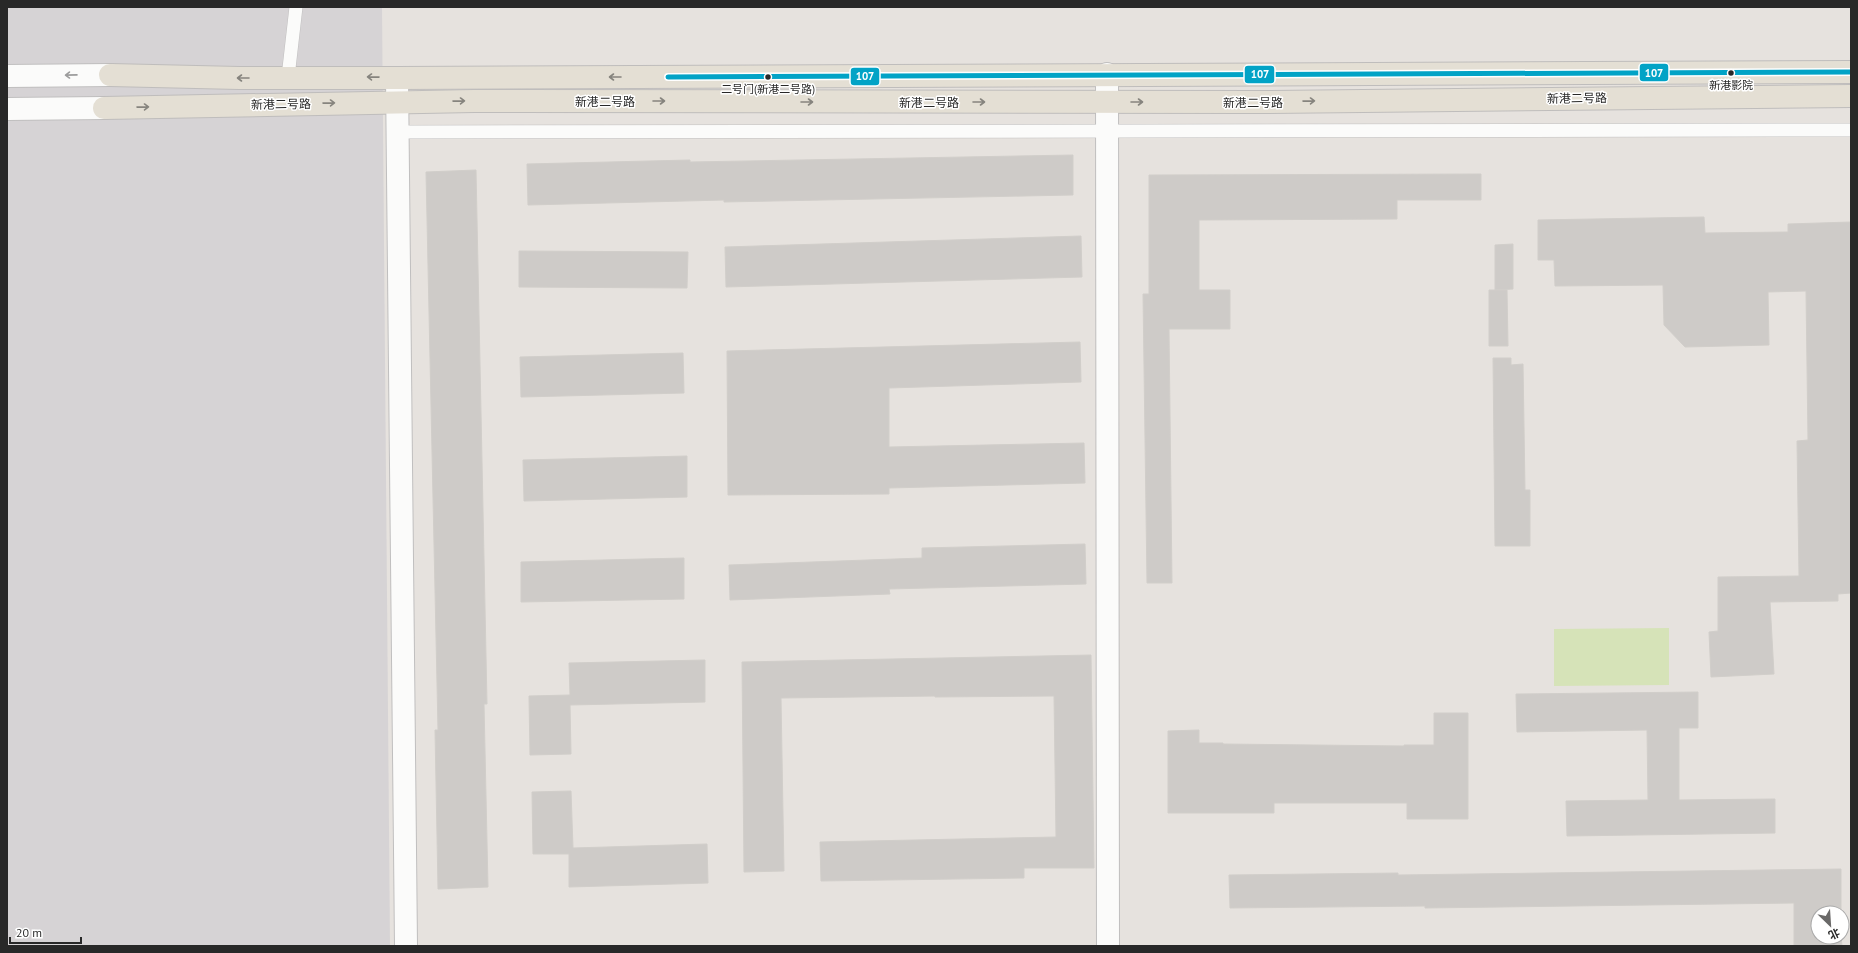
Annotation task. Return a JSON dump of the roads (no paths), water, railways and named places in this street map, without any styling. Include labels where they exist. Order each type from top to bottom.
[{"type":"main road","name":"新港二号路","points":[[110,75],[397,78],[1851,72]]},
{"type":"main road","name":"新港二号路","points":[[104,108],[398,102],[1107,102],[1851,96]]},
{"type":"street","points":[[1107,74],[1108,946]]},
{"type":"street","name":"新港二号路","points":[[7,76],[110,75]]},
{"type":"street","points":[[397,78],[399,132],[406,946]]},
{"type":"street","name":"新港二号路","points":[[7,109],[104,108]]},
{"type":"lane","points":[[288,77],[296,7]]},
{"type":"lane","points":[[399,132],[1851,130]]},
{"type":"place","name":"新港影院","points":[[1731,73]]},
{"type":"place","name":"二号门(新港二号路)","points":[[768,77]]}]
